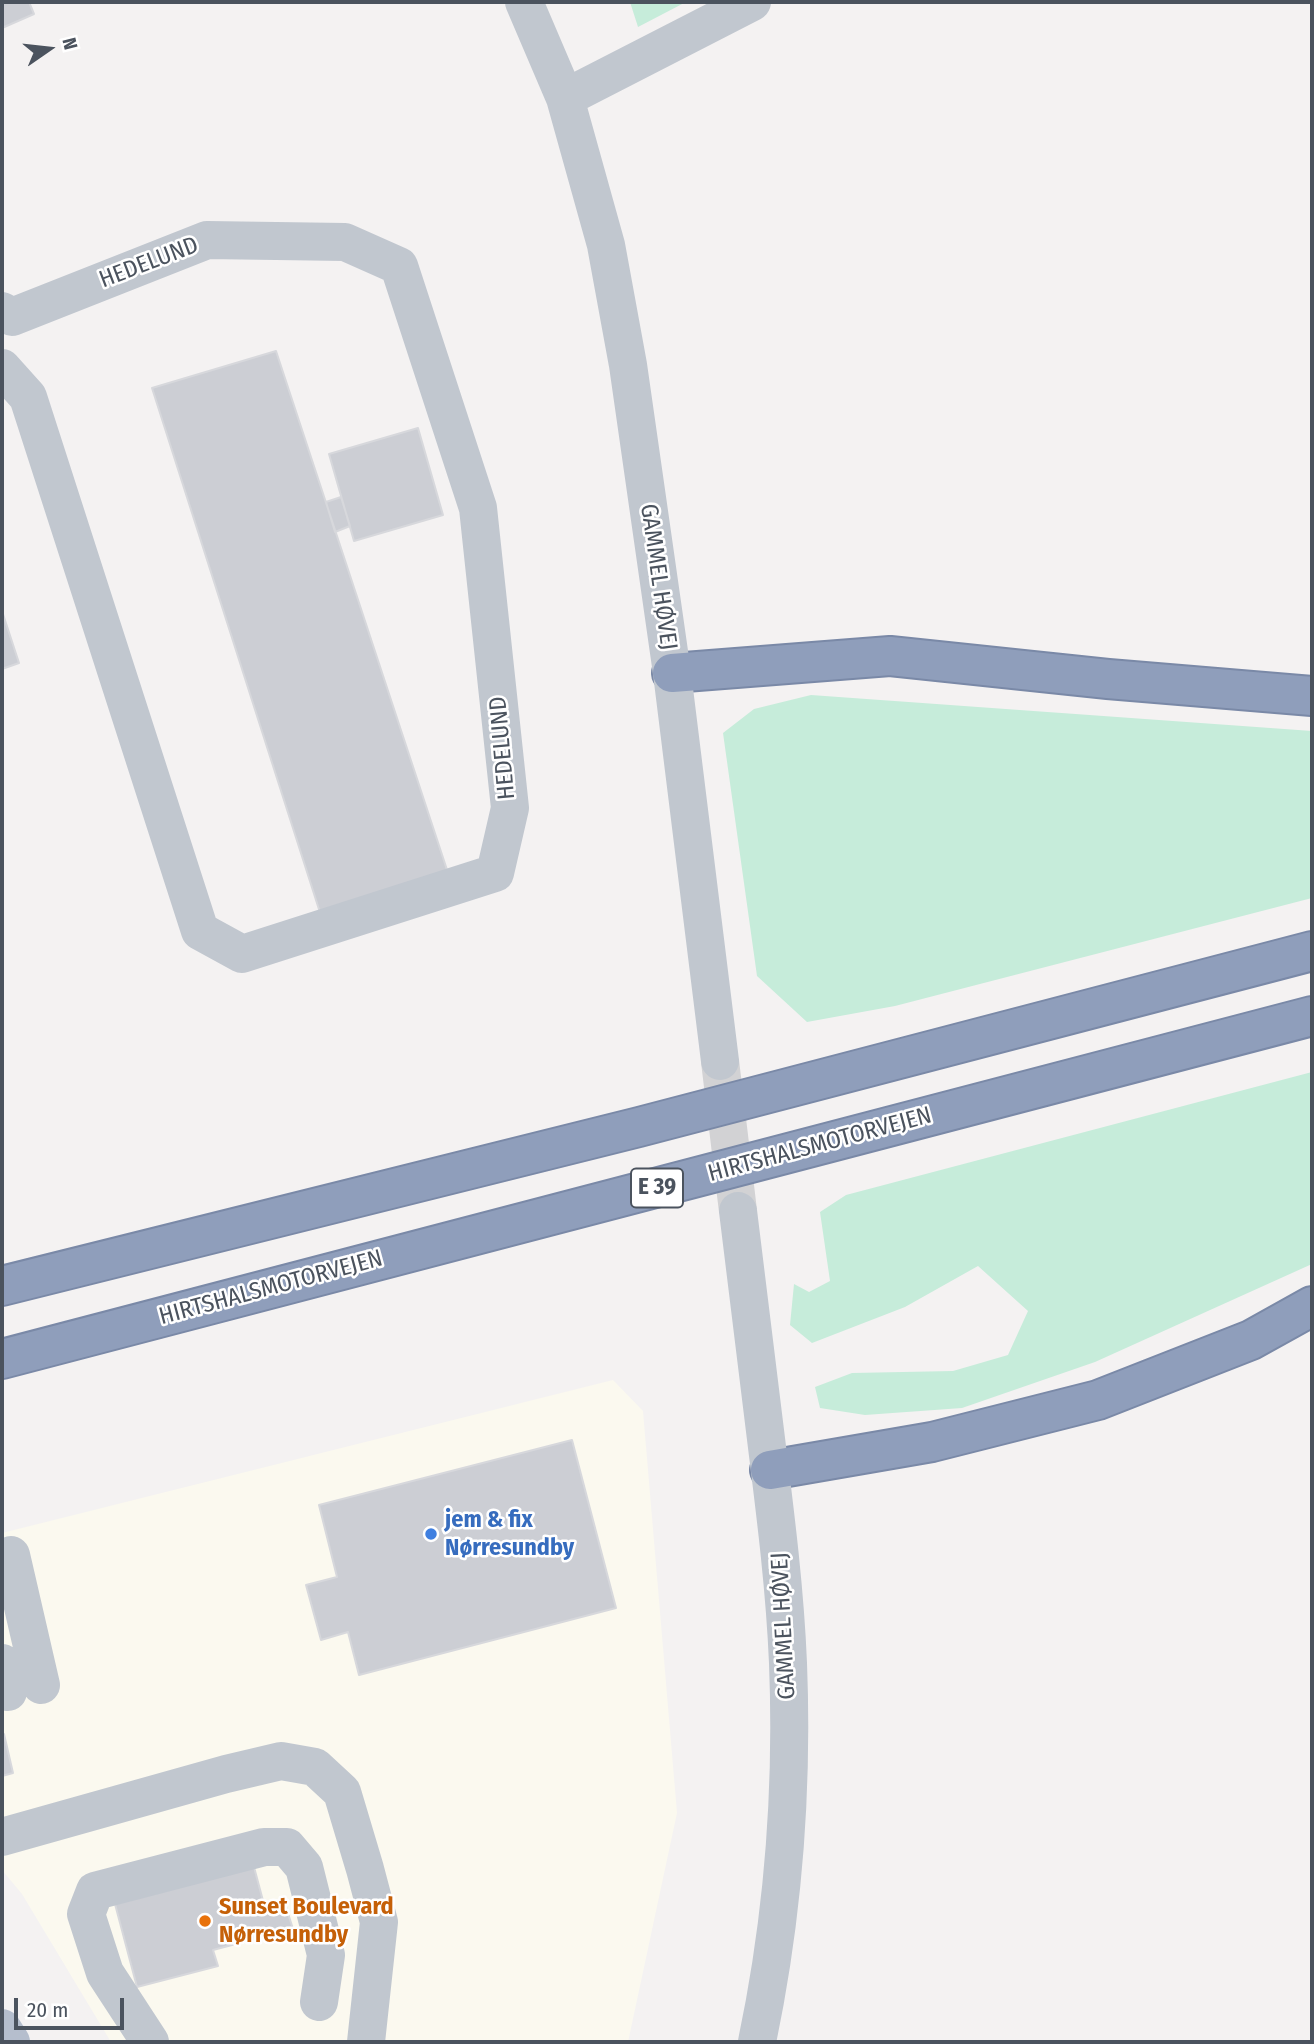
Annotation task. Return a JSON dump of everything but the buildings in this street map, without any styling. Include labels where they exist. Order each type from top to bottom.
[{"type":"highway","points":[[672,673],[890,656],[1108,679],[1312,696]]},
{"type":"highway","points":[[2,1286],[639,1127],[1312,951]]},
{"type":"highway","name":"HIRTSHALSMOTORVEJEN","points":[[2,1359],[1312,1016]]},
{"type":"highway","points":[[770,1469],[932,1442],[1098,1400],[1251,1340],[1312,1306]]},
{"type":"main road","points":[[2,2028],[11,2042]]},
{"type":"street","name":"GAMMEL HØVEJ","points":[[524,2],[565,98],[606,245],[628,365],[672,673],[720,1061]]},
{"type":"street","points":[[565,98],[752,2]]},
{"type":"street","name":"HEDELUND","points":[[2,311],[12,317],[207,240],[345,242],[399,266],[478,508],[510,808],[495,873],[242,954],[200,931],[28,397],[2,368]]},
{"type":"street","name":"GAMMEL HØVEJ","points":[[738,1211],[785,1601],[789,1724],[786,1832],[779,1910],[757,2042]]},
{"type":"street","points":[[11,1555],[17,1680]]},
{"type":"street","points":[[2,1837],[281,1761],[315,1767],[341,1792],[379,1922],[366,2042]]},
{"type":"street","points":[[150,2042],[105,1973],[86,1914],[95,1891],[264,1847],[287,1847],[304,1867],[326,1955],[320,2002]]},
{"type":"shaded area","points":[[613,1380],[643,1411],[677,1813],[628,2042],[111,2042],[22,1894],[2,1870],[2,1533]]},
{"type":"green space","points":[[630,2],[686,2],[638,27]]},
{"type":"green space","points":[[811,695],[1312,731],[1312,898],[895,1006],[807,1022],[757,976],[723,733],[754,709]]},
{"type":"green space","points":[[1312,1072],[1312,1264],[1095,1362],[962,1408],[865,1415],[820,1408],[815,1387],[852,1373],[953,1371],[1008,1355],[1028,1311],[978,1266],[905,1307],[812,1343],[790,1325],[794,1284],[809,1292],[830,1281],[820,1212],[846,1195]]},
{"type":"tunnel","points":[[720,1061],[738,1211]]},
{"type":"place","name":"jem & fix Nørresundby","points":[[431,1534]]},
{"type":"place","name":"Sunset Boulevard Nørresundby","points":[[205,1921]]}]
